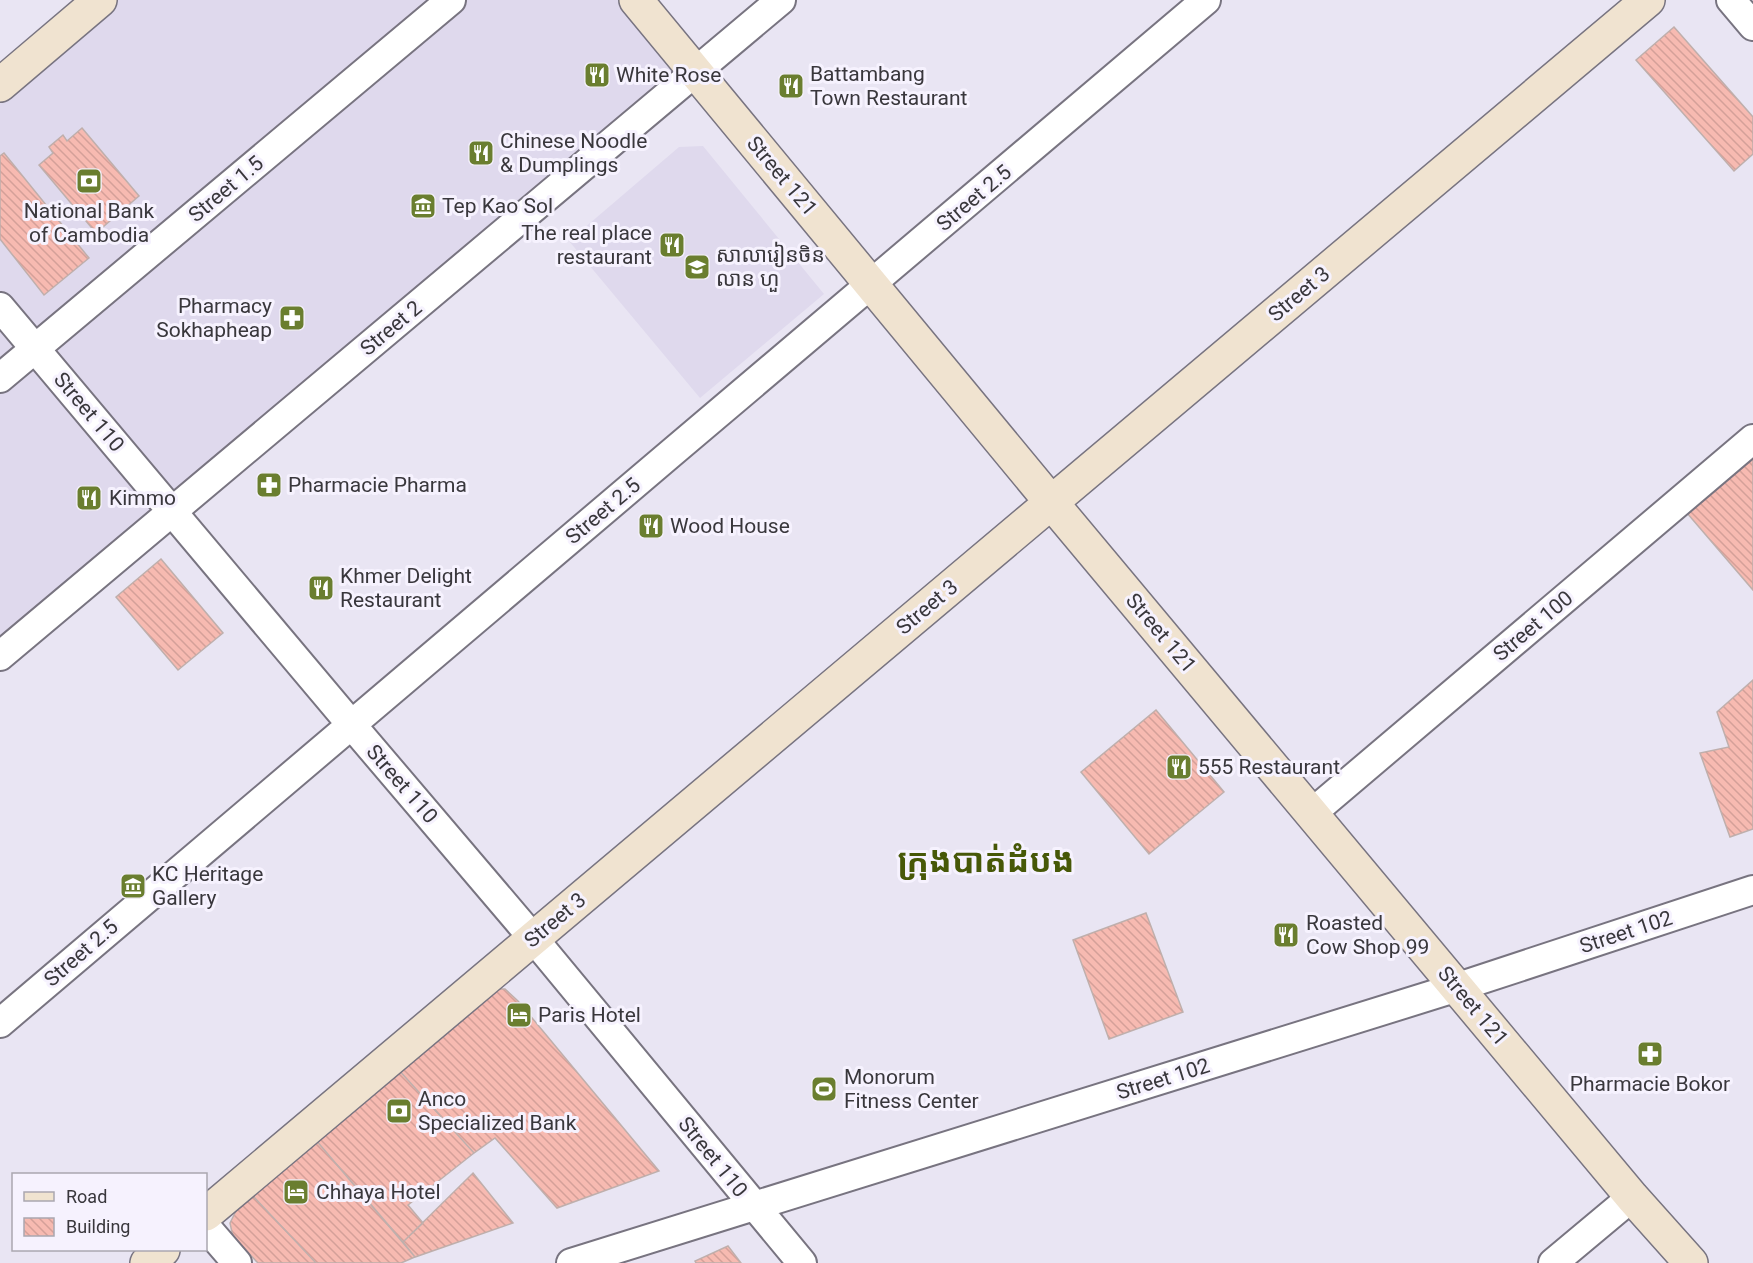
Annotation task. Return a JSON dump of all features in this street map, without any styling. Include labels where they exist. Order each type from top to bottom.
[{"type":"street","points":[[0,85],[100,0]]},
{"type":"street","name":"Street 1.5","points":[[0,378],[451,0]]},
{"type":"street","name":"Street 121","points":[[636,0],[1051,502],[1632,1197],[1691,1263]]},
{"type":"street","name":"Street 2","points":[[0,657],[781,0]]},
{"type":"street","name":"Street 2.5","points":[[0,1023],[350,723],[873,285],[1206,0]]},
{"type":"street","name":"Street 3","points":[[207,1213],[1648,0]]},
{"type":"street","points":[[1731,0],[1753,26]]},
{"type":"street","name":"Street 110","points":[[0,307],[533,938],[802,1263]]},
{"type":"street","name":"Street 100","points":[[1312,813],[1753,439]]},
{"type":"street","name":"Street 102","points":[[572,1263],[1458,987],[1753,890]]},
{"type":"street","points":[[1553,1263],[1632,1197]]},
{"type":"street","points":[[207,1228],[237,1263]]},
{"type":"street","points":[[147,1263],[162,1251]]},
{"type":"shaded area","points":[[100,0],[636,0],[695,72],[0,657],[0,84]]},
{"type":"shaded area","name":"សាលារៀនចិន លាន ហួ","points":[[703,146],[824,294],[700,398],[569,241],[679,147]]},
{"type":"building","points":[[1674,27],[1753,117],[1753,154],[1734,171],[1636,60]]},
{"type":"building","name":"National Bank of Cambodia","points":[[82,128],[139,196],[96,233],[39,165],[53,153],[49,147],[63,135],[67,141]]},
{"type":"building","name":"National Bank of Cambodia","points":[[82,128],[139,196],[96,233],[39,165],[53,153],[49,147],[63,135],[67,141]]},
{"type":"building","points":[[4,153],[89,258],[44,295],[0,239],[0,156]]},
{"type":"building","points":[[4,153],[89,258],[44,295],[0,239],[0,156]]},
{"type":"building","points":[[1753,454],[1753,590],[1681,506]]},
{"type":"building","points":[[161,559],[223,633],[178,670],[116,597]]},
{"type":"building","points":[[1753,680],[1753,829],[1730,837],[1700,753],[1729,747],[1717,712]]},
{"type":"building","points":[[1156,710],[1224,792],[1149,854],[1081,772]]},
{"type":"building","points":[[1146,913],[1183,1012],[1109,1039],[1073,940]]},
{"type":"building","points":[[489,989],[505,989],[518,1001],[659,1171],[557,1208],[495,1138],[474,1153],[397,1068]]},
{"type":"building","points":[[397,1068],[474,1153],[408,1205],[423,1223],[403,1242],[315,1139]]},
{"type":"building","points":[[315,1139],[415,1257],[401,1263],[316,1263],[253,1196]]},
{"type":"building","points":[[473,1173],[513,1223],[415,1257],[403,1242]]},
{"type":"building","points":[[253,1196],[316,1263],[258,1263],[233,1237],[230,1223],[236,1211]]},
{"type":"building","points":[[728,1246],[741,1263],[696,1263],[695,1261]]},
{"type":"place","name":"White Rose","points":[[597,75]]},
{"type":"place","name":"Battambang Town Restaurant","points":[[791,86]]},
{"type":"place","name":"Chinese Noodle & Dumplings","points":[[481,153]]},
{"type":"place","name":"National Bank of Cambodia","points":[[89,181]]},
{"type":"place","name":"Tep Kao Sol","points":[[423,206]]},
{"type":"place","name":"The real place restaurant","points":[[672,245]]},
{"type":"place","name":"សាលារៀនចិន លាន ហួ","points":[[697,267]]},
{"type":"place","name":"Pharmacy Sokhapheap","points":[[292,318]]},
{"type":"place","name":"Pharmacie Pharma","points":[[269,485]]},
{"type":"place","name":"Kimmo","points":[[89,498]]},
{"type":"place","name":"Wood House","points":[[651,526]]},
{"type":"place","name":"Khmer Delight Restaurant","points":[[321,588]]},
{"type":"place","name":"555 Restaurant","points":[[1179,767]]},
{"type":"place","name":"KC Heritage Gallery","points":[[133,886]]},
{"type":"place","name":"Roasted Cow Shop 99","points":[[1286,935]]},
{"type":"place","name":"Paris Hotel","points":[[519,1015]]},
{"type":"place","name":"Pharmacie Bokor","points":[[1650,1054]]},
{"type":"place","name":"Monorum Fitness Center","points":[[824,1089]]},
{"type":"place","name":"Anco Specialized Bank","points":[[399,1111]]},
{"type":"place","name":"Chhaya Hotel","points":[[296,1192]]},
{"type":"district","name":"ក្រុងបាត់ដំបង","points":[[986,860]]}]
